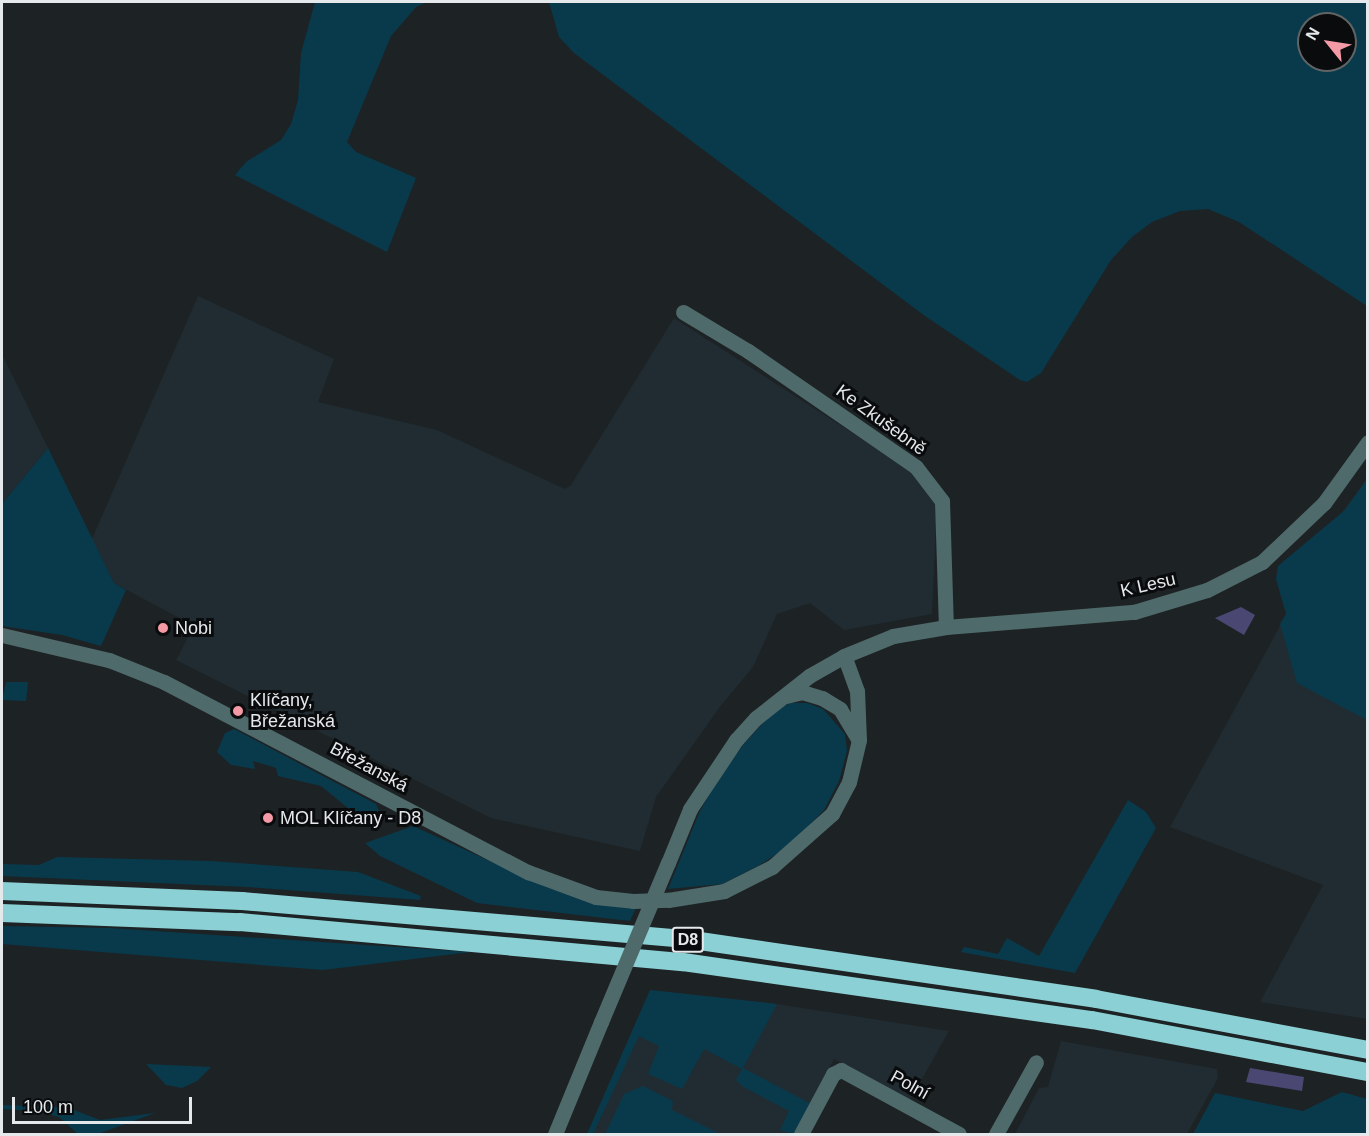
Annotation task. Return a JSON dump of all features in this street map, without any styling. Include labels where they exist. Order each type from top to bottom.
[{"type":"highway","name":"D8","points":[[2,891],[242,901],[686,939],[1096,999],[1368,1050]]},
{"type":"highway","name":"D8","points":[[2,913],[240,922],[683,962],[1092,1020],[1368,1072]]},
{"type":"street","name":"Ke Zkušebně","points":[[683,312],[748,351],[916,467],[942,501],[946,627]]},
{"type":"street","name":"K Lesu","points":[[844,656],[893,636],[946,627],[1134,612],[1207,590],[1262,562],[1324,503],[1368,442]]},
{"type":"street","name":"Břežanská","points":[[2,636],[109,660],[164,682],[528,872],[596,897],[668,900],[724,891],[772,867],[832,814],[849,782],[859,740],[857,691],[844,656]]},
{"type":"street","points":[[555,1134],[690,809],[713,771],[736,740],[780,697],[844,656]]},
{"type":"street","points":[[780,697],[802,692],[822,698],[840,709],[859,740]]},
{"type":"street","points":[[996,1134],[1036,1062]]},
{"type":"street","name":"Polní","points":[[801,1134],[833,1074],[841,1070],[959,1134]]},
{"type":"shaded area","points":[[315,2],[427,2],[416,7],[391,36],[347,142],[356,152],[416,178],[387,252],[235,175],[246,162],[281,140],[291,124],[298,100],[301,53]]},
{"type":"shaded area","points":[[549,2],[1367,2],[1367,306],[1239,222],[1208,209],[1180,211],[1152,222],[1132,237],[1111,260],[1041,373],[1027,382],[1020,380],[925,316],[574,53],[559,37]]},
{"type":"shaded area","points":[[198,296],[334,359],[318,402],[437,430],[565,489],[571,485],[674,318],[910,470],[937,502],[932,614],[844,630],[810,603],[777,614],[753,667],[719,708],[656,797],[640,851],[491,818],[176,660],[194,626],[114,583],[92,539]]},
{"type":"shaded area","points":[[2,354],[48,448],[2,504]]},
{"type":"shaded area","points":[[48,448],[114,583],[126,590],[101,646],[62,635],[2,626],[2,504]]},
{"type":"shaded area","points":[[1367,479],[1367,1019],[1260,1002],[1323,885],[1170,827],[1343,511]]},
{"type":"shaded area","points":[[1367,479],[1367,720],[1297,683],[1280,624],[1286,614],[1276,579],[1278,566],[1345,510]]},
{"type":"shaded area","points":[[1241,607],[1255,615],[1244,635],[1215,618]]},
{"type":"shaded area","points":[[6,682],[28,682],[26,701],[2,700]]},
{"type":"shaded area","points":[[790,703],[807,703],[823,709],[845,734],[847,751],[839,781],[824,810],[792,844],[758,866],[722,884],[668,889],[700,811],[720,776],[743,745],[774,711]]},
{"type":"shaded area","points":[[234,729],[376,804],[379,811],[375,817],[365,822],[321,786],[278,776],[276,768],[253,761],[255,769],[231,765],[217,752],[225,733]]},
{"type":"shaded area","points":[[1128,800],[1146,812],[1156,828],[1075,973],[961,952],[964,947],[998,954],[1007,938],[1039,956]]},
{"type":"shaded area","points":[[413,826],[549,888],[598,904],[636,908],[630,921],[477,903],[380,856],[365,843]]},
{"type":"shaded area","points":[[57,857],[211,861],[358,872],[421,896],[420,900],[247,887],[2,876],[2,864],[39,865]]},
{"type":"shaded area","points":[[2,926],[110,928],[471,952],[323,970],[2,944]]},
{"type":"shaded area","points":[[650,990],[777,1004],[949,1031],[910,1100],[834,1059],[795,1134],[587,1134]]},
{"type":"shaded area","points":[[650,990],[777,1004],[743,1068],[811,1104],[795,1134],[780,1130],[789,1111],[742,1086],[736,1080],[742,1069],[704,1049],[682,1089],[648,1074],[659,1046],[639,1036],[593,1134],[587,1134]]},
{"type":"shaded area","points":[[1061,1041],[1217,1069],[1218,1078],[1187,1134],[1015,1134],[1039,1088],[1048,1087]]},
{"type":"shaded area","points":[[146,1064],[211,1067],[197,1081],[182,1088],[166,1085]]},
{"type":"shaded area","points":[[1250,1068],[1304,1077],[1302,1091],[1246,1082]]},
{"type":"shaded area","points":[[643,1086],[673,1101],[672,1110],[720,1134],[605,1134],[624,1094]]},
{"type":"shaded area","points":[[1342,1092],[1367,1099],[1367,1134],[1193,1134],[1215,1093],[1303,1111]]},
{"type":"shaded area","points":[[2,1105],[66,1107],[100,1120],[155,1113],[98,1134],[78,1134],[59,1117],[37,1111],[2,1109]]},
{"type":"place","name":"Nobi","points":[[163,628]]},
{"type":"place","name":"Klíčany, Břežanská","points":[[238,711]]},
{"type":"place","name":"MOL Klíčany - D8","points":[[268,818]]}]
